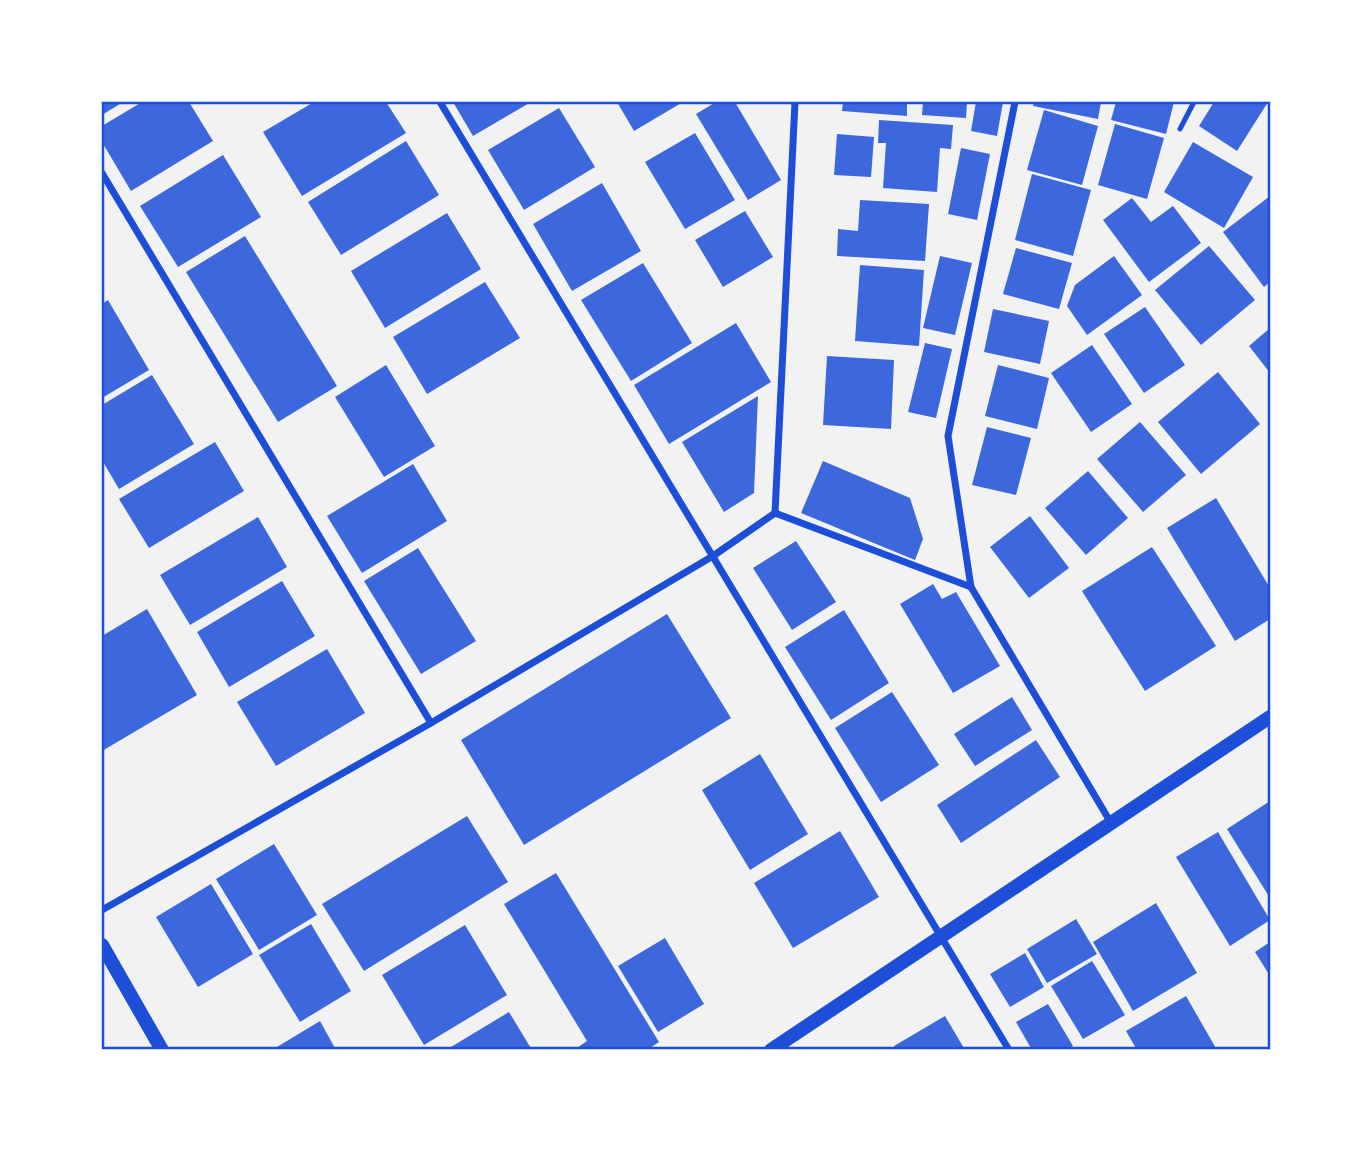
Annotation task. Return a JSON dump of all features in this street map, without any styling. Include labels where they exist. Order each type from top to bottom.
[{"type":"main road","points":[[771,1049],[1270,717]]},
{"type":"main road","points":[[102,945],[162,1049]]},
{"type":"street","points":[[440,102],[1009,1049]]},
{"type":"street","points":[[775,513],[794,102]]},
{"type":"street","points":[[1015,102],[948,436],[971,587],[1111,823]]},
{"type":"street","points":[[102,173],[431,723]]},
{"type":"street","points":[[102,910],[431,723],[713,556],[775,513]]},
{"type":"street","points":[[775,513],[971,587]]},
{"type":"lane","points":[[1180,129],[1194,102]]},
{"type":"building","points":[[102,102],[123,102],[102,115]]},
{"type":"building","points":[[142,102],[189,102],[213,141],[131,191],[102,142],[102,126]]},
{"type":"building","points":[[314,102],[386,102],[406,133],[302,196],[263,132]]},
{"type":"building","points":[[453,102],[531,102],[473,136]]},
{"type":"building","points":[[617,102],[683,102],[634,131]]},
{"type":"building","points":[[716,102],[735,102],[781,180],[748,200],[696,114]]},
{"type":"building","points":[[843,102],[907,102],[907,116],[842,111]]},
{"type":"building","points":[[923,102],[967,102],[966,118],[922,115]]},
{"type":"building","points":[[976,102],[1003,102],[997,136],[971,131]]},
{"type":"building","points":[[1034,102],[1101,102],[1098,119],[1033,106]]},
{"type":"building","points":[[1116,102],[1174,102],[1166,134],[1111,120]]},
{"type":"building","points":[[1214,102],[1268,102],[1237,151],[1199,126]]},
{"type":"building","points":[[559,108],[595,167],[524,210],[488,150]]},
{"type":"building","points":[[1044,110],[1098,126],[1082,185],[1027,170]]},
{"type":"building","points":[[879,120],[953,125],[951,149],[940,148],[937,192],[883,188],[886,143],[878,143]]},
{"type":"building","points":[[1115,124],[1164,138],[1147,199],[1098,185]]},
{"type":"building","points":[[695,133],[735,200],[685,229],[645,162]]},
{"type":"building","points":[[837,134],[874,137],[871,177],[834,175]]},
{"type":"building","points":[[406,141],[439,195],[341,255],[308,202]]},
{"type":"building","points":[[1193,142],[1253,177],[1224,228],[1164,192]]},
{"type":"building","points":[[961,148],[990,154],[977,220],[948,214]]},
{"type":"building","points":[[223,155],[261,217],[178,267],[140,206]]},
{"type":"building","points":[[1032,174],[1091,190],[1073,256],[1015,240]]},
{"type":"building","points":[[602,183],[641,251],[572,291],[533,224]]},
{"type":"building","points":[[1270,196],[1270,282],[1264,287],[1223,232]]},
{"type":"building","points":[[1132,198],[1151,222],[1173,206],[1201,243],[1149,282],[1103,220]]},
{"type":"building","points":[[860,200],[929,204],[925,261],[837,256],[838,229],[858,231]]},
{"type":"building","points":[[745,211],[773,257],[723,287],[695,240]]},
{"type":"building","points":[[447,213],[481,269],[385,328],[351,271]]},
{"type":"building","points":[[245,236],[337,386],[278,422],[186,272]]},
{"type":"building","points":[[1209,246],[1255,300],[1201,345],[1155,290]]},
{"type":"building","points":[[1016,248],[1072,263],[1059,309],[1003,294]]},
{"type":"building","points":[[940,256],[972,263],[955,335],[923,328]]},
{"type":"building","points":[[1114,256],[1142,295],[1087,335],[1067,306],[1075,285]]},
{"type":"building","points":[[643,263],[692,343],[631,381],[581,300]]},
{"type":"building","points":[[860,265],[924,270],[919,346],[855,341]]},
{"type":"building","points":[[485,282],[520,338],[427,394],[393,337]]},
{"type":"building","points":[[108,300],[149,370],[102,398],[102,304]]},
{"type":"building","points":[[1145,307],[1185,365],[1144,393],[1104,334]]},
{"type":"building","points":[[993,309],[1049,321],[1040,364],[984,352]]},
{"type":"building","points":[[736,323],[771,382],[669,444],[634,385]]},
{"type":"building","points":[[1270,328],[1270,373],[1249,346]]},
{"type":"building","points":[[925,343],[952,349],[936,418],[908,412]]},
{"type":"building","points":[[1092,345],[1132,404],[1091,432],[1051,373]]},
{"type":"building","points":[[827,356],[894,360],[891,429],[823,425]]},
{"type":"building","points":[[386,365],[435,446],[384,477],[335,397]]},
{"type":"building","points":[[998,365],[1049,378],[1037,429],[985,416]]},
{"type":"building","points":[[1218,372],[1260,424],[1201,474],[1158,422]]},
{"type":"building","points":[[152,375],[194,444],[119,489],[102,460],[102,405]]},
{"type":"building","points":[[758,396],[754,493],[724,512],[682,442]]},
{"type":"building","points":[[1140,422],[1186,475],[1143,512],[1097,459]]},
{"type":"building","points":[[987,427],[1031,438],[1016,495],[972,485]]},
{"type":"building","points":[[215,442],[244,491],[149,548],[119,499]]},
{"type":"building","points":[[823,461],[910,498],[923,539],[915,560],[801,513]]},
{"type":"building","points":[[413,464],[447,521],[362,573],[327,516]]},
{"type":"building","points":[[1088,471],[1128,518],[1086,555],[1045,508]]},
{"type":"building","points":[[1216,498],[1270,588],[1270,619],[1235,641],[1167,528]]},
{"type":"building","points":[[1030,516],[1069,568],[1029,598],[990,547]]},
{"type":"building","points":[[258,517],[287,567],[190,625],[160,575]]},
{"type":"building","points":[[796,541],[836,602],[792,630],[753,568]]},
{"type":"building","points":[[1152,547],[1216,646],[1145,691],[1082,591]]},
{"type":"building","points":[[418,548],[476,641],[421,674],[364,581]]},
{"type":"building","points":[[282,581],[315,636],[229,687],[197,632]]},
{"type":"building","points":[[933,584],[942,599],[956,592],[1000,666],[953,693],[900,604]]},
{"type":"building","points":[[147,609],[197,695],[102,751],[102,636]]},
{"type":"building","points":[[844,610],[889,683],[831,720],[785,647]]},
{"type":"building","points":[[667,614],[731,718],[524,845],[461,740]]},
{"type":"building","points":[[327,649],[365,713],[276,766],[237,702]]},
{"type":"building","points":[[892,692],[939,765],[881,802],[835,728]]},
{"type":"building","points":[[1012,697],[1032,730],[975,766],[954,734]]},
{"type":"building","points":[[1036,740],[1060,777],[961,843],[937,805]]},
{"type":"building","points":[[760,754],[808,834],[750,870],[702,790]]},
{"type":"building","points":[[1270,801],[1270,898],[1227,829]]},
{"type":"building","points":[[467,816],[508,882],[364,971],[322,904]]},
{"type":"building","points":[[840,831],[879,897],[793,948],[754,883]]},
{"type":"building","points":[[1218,832],[1270,920],[1230,946],[1176,857]]},
{"type":"building","points":[[274,844],[317,915],[259,950],[216,879]]},
{"type":"building","points":[[556,873],[659,1042],[647,1050],[574,1050],[587,1041],[504,904]]},
{"type":"building","points":[[211,884],[253,954],[198,987],[156,917]]},
{"type":"building","points":[[1156,903],[1197,973],[1133,1011],[1093,942]]},
{"type":"building","points":[[1076,919],[1097,954],[1047,983],[1027,949]]},
{"type":"building","points":[[311,924],[351,991],[300,1022],[259,955]]},
{"type":"building","points":[[465,925],[507,995],[424,1045],[382,975]]},
{"type":"building","points":[[665,938],[704,1004],[658,1032],[618,966]]},
{"type":"building","points":[[1270,942],[1270,976],[1255,952]]},
{"type":"building","points":[[1025,953],[1044,987],[1010,1007],[990,974]]},
{"type":"building","points":[[1092,961],[1125,1015],[1083,1039],[1051,986]]},
{"type":"building","points":[[1186,996],[1217,1050],[1137,1050],[1126,1031]]},
{"type":"building","points":[[1048,1004],[1073,1046],[1067,1050],[1032,1050],[1016,1022]]},
{"type":"building","points":[[509,1012],[532,1050],[446,1050]]},
{"type":"building","points":[[945,1016],[965,1050],[896,1050],[894,1046]]},
{"type":"building","points":[[320,1021],[336,1050],[272,1050]]}]
